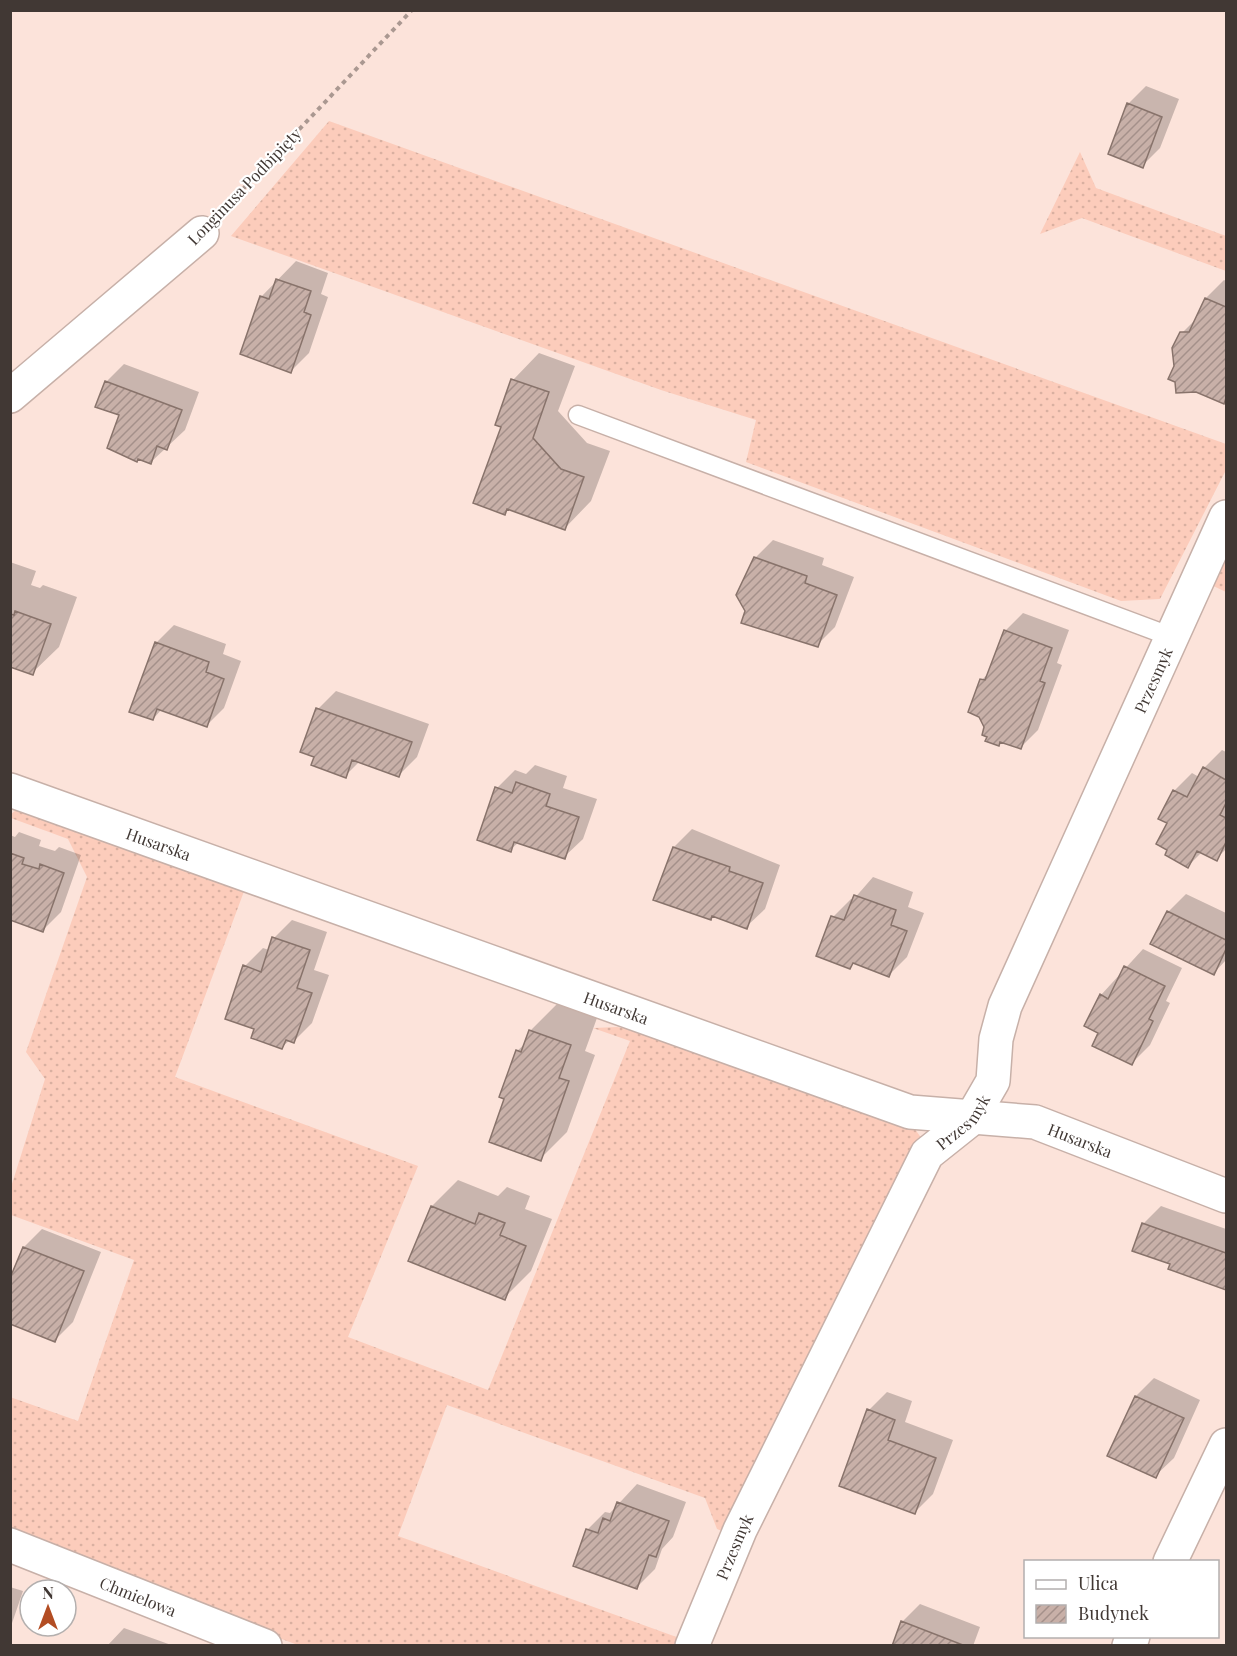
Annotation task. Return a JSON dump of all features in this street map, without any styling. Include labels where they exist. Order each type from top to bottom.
[{"type":"street","name":"Longinusa Podbipięty","points":[[10,396],[202,232]]},
{"type":"street","name":"Przesmyk","points":[[692,1646],[740,1530],[927,1154],[971,1119],[993,1081],[996,1039],[1005,1006],[1227,517]]},
{"type":"street","name":"Husarska","points":[[10,790],[910,1112],[971,1119],[1035,1122],[1227,1196]]},
{"type":"street","points":[[1171,1560],[1227,1445]]},
{"type":"street","name":"Chmielowa","points":[[10,1545],[265,1646]]},
{"type":"lane","points":[[578,415],[1172,637]]},
{"type":"path","name":"Longinusa Podbipięty","points":[[202,232],[412,10]]},
{"type":"shaded area","points":[[329,121],[1226,444],[1226,470],[1160,599],[1121,601],[746,462],[756,420],[661,390],[231,236]]},
{"type":"shaded area","points":[[1080,152],[1096,188],[1226,236],[1226,271],[1082,218],[1040,234]]},
{"type":"shaded area","points":[[1226,544],[1226,592],[1207,583]]},
{"type":"shaded area","points":[[24,804],[246,886],[175,1077],[418,1166],[348,1337],[488,1390],[630,1041],[593,1028],[617,1027],[653,1034],[912,1125],[922,1139],[727,1533],[717,1529],[705,1498],[447,1405],[398,1536],[682,1639],[679,1645],[298,1645],[168,1598],[11,1534],[10,1397],[78,1421],[134,1260],[11,1215],[11,1187],[45,1079],[26,1052],[87,877],[68,839],[11,818],[11,814]]},
{"type":"building","points":[[1127,103],[1162,117],[1143,168],[1108,154]]},
{"type":"building","points":[[276,279],[311,291],[304,312],[311,315],[291,373],[240,354],[260,296],[269,299]]},
{"type":"building","points":[[1205,298],[1226,307],[1226,398],[1224,404],[1196,392],[1176,393],[1175,382],[1168,379],[1174,366],[1172,348],[1180,332],[1189,332]]},
{"type":"building","points":[[511,379],[549,392],[533,438],[561,469],[584,477],[565,530],[507,509],[505,515],[473,503],[501,427],[495,425]]},
{"type":"building","points":[[105,381],[182,410],[167,450],[157,446],[151,464],[138,459],[137,462],[107,448],[119,415],[95,407]]},
{"type":"building","points":[[754,557],[807,576],[805,583],[837,595],[818,647],[741,623],[745,611],[736,595]]},
{"type":"building","points":[[15,611],[51,624],[33,675],[10,667],[10,614],[14,615]]},
{"type":"building","points":[[1004,630],[1052,648],[1040,681],[1045,683],[1021,749],[1000,742],[999,746],[985,741],[987,737],[982,735],[984,727],[979,717],[968,712],[980,679],[985,680]]},
{"type":"building","points":[[155,642],[209,662],[206,672],[224,679],[207,727],[157,709],[153,720],[129,712]]},
{"type":"building","points":[[316,708],[412,742],[399,777],[352,760],[346,778],[311,765],[314,757],[300,752]]},
{"type":"building","points":[[1203,767],[1226,780],[1226,803],[1220,815],[1226,818],[1226,842],[1217,861],[1197,851],[1188,868],[1165,855],[1167,850],[1156,844],[1167,823],[1158,819],[1173,790],[1187,797]]},
{"type":"building","points":[[516,782],[550,794],[546,806],[579,817],[565,859],[514,842],[511,852],[477,840],[495,787],[512,793]]},
{"type":"building","points":[[673,847],[730,867],[729,871],[763,883],[747,929],[712,916],[711,920],[653,900]]},
{"type":"building","points":[[10,853],[24,858],[22,864],[39,869],[40,864],[64,873],[43,932],[10,920]]},
{"type":"building","points":[[854,895],[896,910],[891,925],[907,931],[889,977],[853,963],[850,969],[816,956],[831,916],[844,920]]},
{"type":"building","points":[[1167,911],[1226,940],[1226,949],[1214,975],[1150,944]]},
{"type":"building","points":[[272,937],[310,950],[297,988],[312,993],[294,1043],[286,1040],[282,1049],[251,1038],[254,1029],[225,1019],[243,965],[261,972]]},
{"type":"building","points":[[1124,966],[1165,986],[1149,1019],[1153,1021],[1132,1065],[1092,1046],[1098,1033],[1084,1026],[1100,994],[1108,999]]},
{"type":"building","points":[[529,1030],[571,1045],[559,1078],[569,1081],[541,1161],[489,1142],[504,1099],[499,1097],[516,1050],[521,1052]]},
{"type":"building","points":[[431,1206],[475,1224],[479,1213],[505,1223],[500,1235],[526,1246],[505,1300],[408,1261]]},
{"type":"building","points":[[1142,1223],[1226,1253],[1226,1290],[1168,1269],[1170,1264],[1132,1251]]},
{"type":"building","points":[[23,1247],[84,1271],[55,1342],[10,1324],[10,1278]]},
{"type":"building","points":[[1135,1396],[1184,1418],[1156,1478],[1107,1456]]},
{"type":"building","points":[[867,1409],[895,1420],[888,1440],[936,1458],[915,1514],[839,1486]]},
{"type":"building","points":[[617,1502],[669,1521],[656,1557],[649,1555],[637,1589],[573,1566],[586,1529],[598,1533],[603,1518],[610,1521]]},
{"type":"building","points":[[901,1621],[963,1645],[963,1646],[892,1646]]}]
